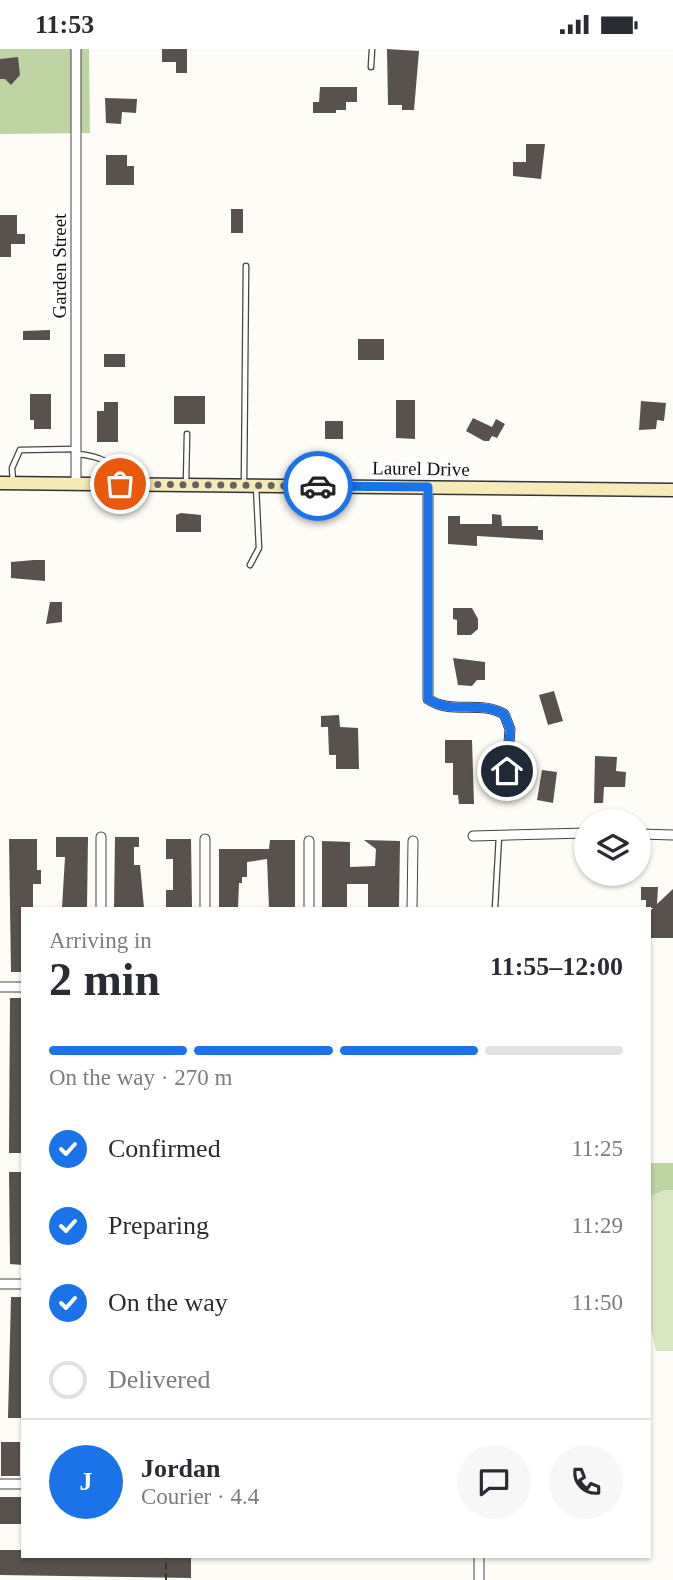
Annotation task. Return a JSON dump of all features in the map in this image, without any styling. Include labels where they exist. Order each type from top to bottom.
[{"type":"street","name":"Garden Street","points":[[76,49],[76,484]]},
{"type":"street","name":"Laurel Drive","points":[[6,483],[673,490]]},
{"type":"street","points":[[428,487],[428,699],[440,707],[480,706],[504,714],[510,729],[507,771]]},
{"type":"street","points":[[473,836],[574,833]]},
{"type":"street","points":[[651,834],[673,835]]},
{"type":"street","points":[[101,837],[101,907]]},
{"type":"street","points":[[205,839],[205,907]]},
{"type":"street","points":[[309,841],[309,907]]},
{"type":"street","points":[[412,907],[413,841]]},
{"type":"street","points":[[0,987],[21,988]]},
{"type":"street","points":[[0,1284],[21,1284]]},
{"type":"street","points":[[0,1484],[21,1484]]},
{"type":"street","points":[[479,1558],[479,1580]]},
{"type":"lane","points":[[371,67],[372,49]]},
{"type":"lane","points":[[246,266],[250,485],[259,548],[250,565]]},
{"type":"lane","points":[[186,485],[187,434]]},
{"type":"lane","points":[[6,483],[20,450],[76,451],[93,455],[117,470],[120,484]]},
{"type":"lane","points":[[495,907],[499,835]]},
{"type":"path","points":[[166,1558],[166,1580]]},
{"type":"green space","points":[[0,49],[89,49],[90,133],[0,134]]},
{"type":"green space","points":[[651,1163],[673,1163],[673,1190],[665,1190],[651,1196]]},
{"type":"green space","points":[[665,1190],[673,1190],[673,1351],[656,1351],[651,1328],[651,1196]]},
{"type":"building","points":[[162,49],[187,49],[187,73],[176,73],[176,62],[162,62]]},
{"type":"building","points":[[387,49],[419,51],[414,110],[402,110],[402,105],[388,105]]},
{"type":"building","points":[[18,57],[20,75],[11,85],[5,79],[0,79],[0,59]]},
{"type":"building","points":[[320,87],[357,87],[357,102],[346,102],[346,110],[336,110],[336,113],[313,113],[313,102],[319,102]]},
{"type":"building","points":[[105,98],[137,99],[136,113],[122,112],[121,124],[106,123]]},
{"type":"building","points":[[526,144],[545,144],[541,179],[513,176],[513,162],[526,162]]},
{"type":"building","points":[[106,155],[127,155],[127,166],[134,166],[134,185],[106,185]]},
{"type":"building","points":[[231,209],[243,209],[243,233],[231,233]]},
{"type":"building","points":[[0,215],[17,215],[17,234],[25,234],[25,244],[11,244],[11,257],[0,257]]},
{"type":"building","points":[[50,330],[50,340],[23,340],[23,331]]},
{"type":"building","points":[[358,339],[384,339],[384,360],[358,360]]},
{"type":"building","points":[[104,354],[125,354],[125,367],[104,367]]},
{"type":"building","points":[[30,394],[51,394],[51,429],[34,429],[34,420],[30,420]]},
{"type":"building","points":[[174,396],[205,396],[205,424],[174,424]]},
{"type":"building","points":[[396,400],[415,400],[415,439],[396,438]]},
{"type":"building","points":[[641,401],[666,403],[664,421],[657,420],[656,429],[639,430]]},
{"type":"building","points":[[104,402],[118,402],[118,442],[97,442],[97,411],[104,411]]},
{"type":"building","points":[[473,418],[492,427],[496,419],[505,424],[497,438],[492,436],[489,441],[484,441],[466,431]]},
{"type":"building","points":[[325,421],[343,421],[343,439],[325,439]]},
{"type":"building","points":[[492,514],[501,515],[502,526],[538,526],[538,530],[543,530],[543,540],[477,536],[477,546],[448,544],[448,516],[460,516],[460,524],[492,524]]},
{"type":"building","points":[[176,515],[201,515],[201,532],[176,532]]},
{"type":"building","points":[[45,560],[45,581],[11,578],[11,562]]},
{"type":"building","points":[[50,602],[62,602],[62,622],[46,624]]},
{"type":"building","points":[[453,608],[472,608],[478,619],[478,629],[471,635],[457,635],[457,620],[453,619]]},
{"type":"building","points":[[453,658],[485,662],[485,680],[477,680],[472,686],[458,685]]},
{"type":"building","points":[[554,691],[563,721],[548,725],[539,695]]},
{"type":"building","points":[[339,715],[340,727],[358,728],[359,769],[336,769],[336,755],[329,755],[328,727],[321,727],[321,716]]},
{"type":"building","points":[[445,740],[472,740],[474,804],[459,804],[458,795],[453,795],[453,763],[445,763]]},
{"type":"building","points":[[595,756],[617,757],[616,771],[626,772],[625,787],[604,787],[603,803],[594,803]]},
{"type":"building","points":[[542,770],[557,772],[553,803],[537,800]]},
{"type":"building","points":[[56,837],[88,837],[87,907],[62,907],[65,857],[56,857]]},
{"type":"building","points":[[115,837],[139,837],[139,847],[134,847],[134,865],[140,865],[144,907],[114,907]]},
{"type":"building","points":[[9,839],[37,839],[37,870],[41,870],[41,884],[33,884],[33,907],[21,907],[21,972],[11,972]]},
{"type":"building","points":[[166,839],[191,839],[192,907],[166,907],[166,890],[173,890],[173,859],[166,859]]},
{"type":"building","points":[[270,840],[295,840],[295,907],[269,907],[267,859],[247,862],[247,877],[242,877],[242,883],[239,883],[238,907],[219,907],[219,849],[269,849]]},
{"type":"building","points":[[364,840],[400,841],[399,907],[368,907],[368,884],[347,884],[347,907],[322,907],[322,841],[350,842],[350,867],[375,866],[376,849]]},
{"type":"building","points":[[641,887],[658,887],[657,904],[673,889],[673,938],[651,938],[653,908],[646,907],[646,900],[641,900]]},
{"type":"building","points":[[10,998],[21,998],[21,1153],[9,1153]]},
{"type":"building","points":[[9,1172],[21,1172],[21,1265],[10,1264]]},
{"type":"building","points":[[11,1297],[21,1297],[21,1418],[8,1418]]},
{"type":"building","points":[[1,1442],[20,1442],[20,1476],[1,1476]]},
{"type":"building","points":[[0,1497],[21,1497],[21,1524],[0,1524]]},
{"type":"building","points":[[0,1550],[21,1550],[21,1558],[191,1558],[191,1578],[0,1575]]},
{"type":"way so far","points":[[120,484],[318,486]]},
{"type":"route","points":[[318,486],[428,487],[428,699],[440,707],[480,706],[494,708],[504,714],[510,729],[507,771]]}]
